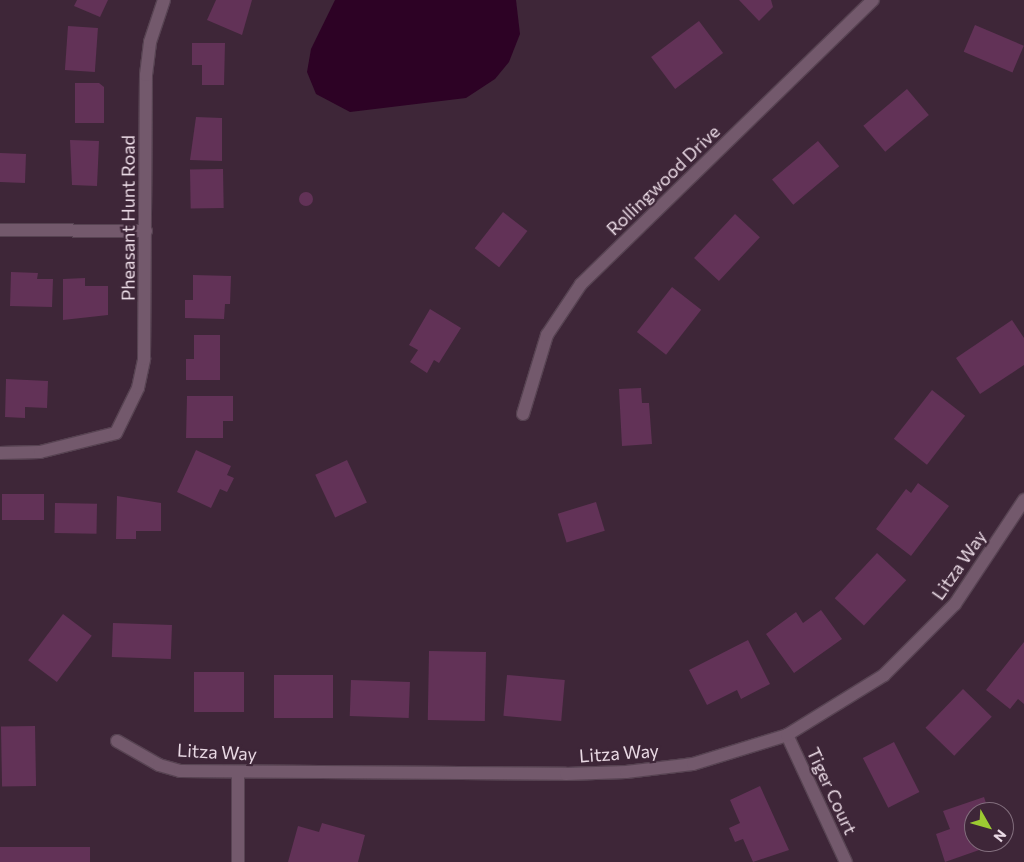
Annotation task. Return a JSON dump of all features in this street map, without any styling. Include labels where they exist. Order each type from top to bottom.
[{"type":"street","name":"Pheasant Hunt Road","points":[[0,453],[40,452],[116,433],[138,388],[144,359],[146,75],[150,42],[164,0]]},
{"type":"street","name":"Rollingwood Drive","points":[[523,414],[547,335],[581,284],[873,0]]},
{"type":"street","points":[[0,230],[146,231]]},
{"type":"street","name":"Litza Way","points":[[117,742],[159,765],[180,771],[626,772],[693,764],[787,735],[884,675],[925,637],[973,580],[1024,500]]},
{"type":"street","name":"Tiger Court","points":[[787,735],[846,862]]},
{"type":"street","points":[[238,772],[238,862]]},
{"type":"shaded area","points":[[335,0],[516,0],[520,34],[509,62],[495,79],[466,98],[350,112],[316,94],[307,72],[311,49]]},
{"type":"building","points":[[77,0],[108,0],[100,17],[74,6]]},
{"type":"building","points":[[216,0],[252,0],[242,35],[207,20]]},
{"type":"building","points":[[739,0],[771,0],[773,7],[759,21]]},
{"type":"building","points":[[699,21],[723,53],[675,89],[651,57]]},
{"type":"building","points":[[975,25],[1024,46],[1012,72],[964,52]]},
{"type":"building","points":[[68,26],[98,28],[95,72],[65,70]]},
{"type":"building","points":[[192,43],[225,43],[224,85],[202,85],[202,65],[192,65]]},
{"type":"building","points":[[75,83],[99,83],[104,87],[104,123],[75,123]]},
{"type":"building","points":[[907,89],[929,115],[885,152],[863,126]]},
{"type":"building","points":[[196,117],[222,118],[222,161],[190,160]]},
{"type":"building","points":[[70,140],[99,141],[97,186],[72,185]]},
{"type":"building","points":[[818,141],[839,166],[793,205],[772,180]]},
{"type":"building","points":[[0,153],[26,154],[25,183],[0,182]]},
{"type":"building","points":[[223,169],[224,208],[191,209],[190,170]]},
{"type":"building","points":[[306,192],[311,194],[313,199],[311,204],[306,206],[301,204],[299,199],[301,194]]},
{"type":"building","points":[[503,212],[527,231],[499,267],[475,248]]},
{"type":"building","points":[[735,214],[760,237],[719,281],[694,258]]},
{"type":"building","points":[[11,272],[38,273],[37,279],[53,279],[52,307],[10,306]]},
{"type":"building","points":[[193,275],[231,276],[230,304],[225,304],[224,319],[185,318],[185,300],[193,300]]},
{"type":"building","points":[[85,278],[85,286],[108,286],[108,315],[63,320],[63,279]]},
{"type":"building","points":[[672,287],[701,310],[666,355],[637,332]]},
{"type":"building","points":[[430,309],[461,328],[439,363],[434,360],[427,373],[410,362],[418,350],[409,345]]},
{"type":"building","points":[[1012,320],[1024,338],[1024,365],[980,394],[956,358]]},
{"type":"building","points":[[194,335],[220,335],[220,380],[186,380],[186,359],[194,359]]},
{"type":"building","points":[[6,379],[48,381],[47,408],[25,407],[25,418],[5,417]]},
{"type":"building","points":[[641,388],[642,403],[649,403],[652,444],[622,446],[619,389]]},
{"type":"building","points":[[932,390],[965,416],[927,465],[894,439]]},
{"type":"building","points":[[187,396],[233,396],[233,421],[223,421],[223,438],[186,438]]},
{"type":"building","points":[[196,450],[231,466],[227,475],[234,478],[227,492],[220,489],[211,508],[177,492]]},
{"type":"building","points":[[347,460],[367,503],[335,517],[315,475]]},
{"type":"building","points":[[918,483],[949,506],[911,556],[876,529],[906,489],[911,493]]},
{"type":"building","points":[[2,494],[44,494],[44,520],[2,520]]},
{"type":"building","points":[[117,496],[161,503],[161,531],[136,531],[136,539],[116,539]]},
{"type":"building","points":[[596,502],[605,531],[567,542],[558,514]]},
{"type":"building","points":[[55,503],[97,504],[96,534],[54,533]]},
{"type":"building","points":[[877,553],[906,580],[864,626],[835,598]]},
{"type":"building","points":[[821,610],[842,639],[794,673],[766,634],[796,612],[803,623]]},
{"type":"building","points":[[63,614],[92,636],[57,682],[28,660]]},
{"type":"building","points":[[113,623],[172,625],[171,659],[112,657]]},
{"type":"building","points":[[748,640],[770,684],[741,699],[737,690],[707,705],[689,670]]},
{"type":"building","points":[[1024,642],[1024,704],[1018,699],[1010,709],[986,690]]},
{"type":"building","points":[[429,651],[486,652],[485,721],[428,720]]},
{"type":"building","points":[[194,672],[244,672],[244,712],[194,712]]},
{"type":"building","points":[[274,675],[333,675],[333,718],[274,718]]},
{"type":"building","points":[[507,675],[565,680],[561,721],[503,716]]},
{"type":"building","points":[[351,680],[410,682],[409,718],[350,716]]},
{"type":"building","points":[[963,689],[992,717],[954,756],[925,728]]},
{"type":"building","points":[[35,726],[36,786],[2,787],[1,727]]},
{"type":"building","points":[[894,742],[919,792],[888,808],[863,758]]},
{"type":"building","points":[[760,786],[789,850],[753,862],[743,839],[735,842],[729,828],[740,823],[730,800]]},
{"type":"building","points":[[984,797],[986,802],[969,802]]},
{"type":"building","points":[[964,804],[964,852],[974,852],[945,862],[936,834],[950,829],[943,811]]},
{"type":"building","points":[[322,823],[365,835],[358,862],[288,862],[298,826],[319,832]]},
{"type":"building","points":[[0,847],[90,847],[90,862],[0,862]]}]
